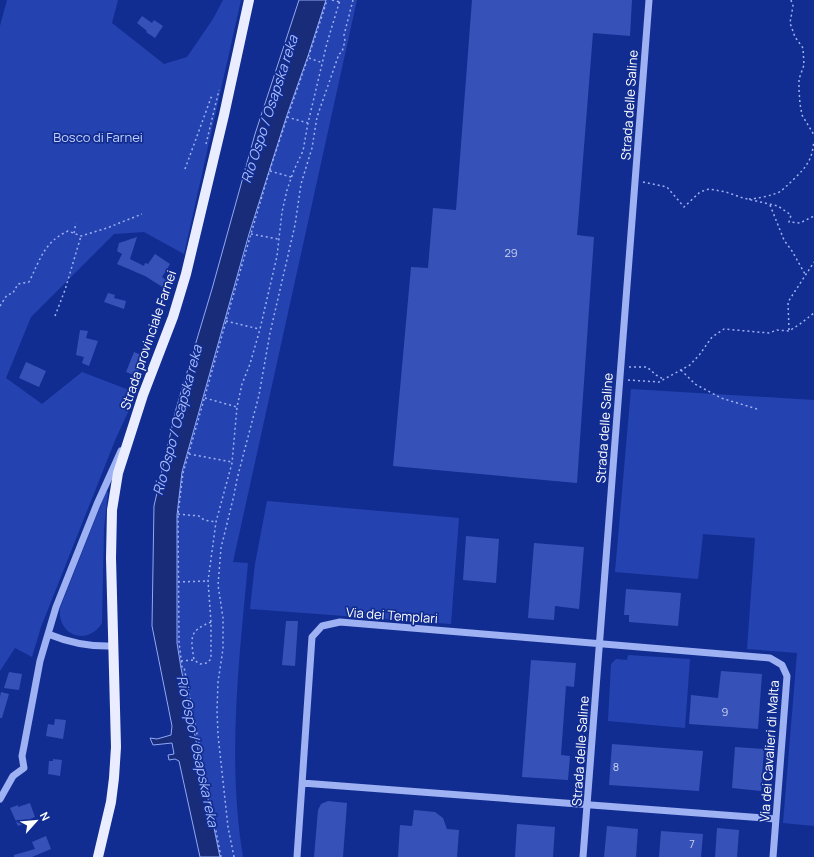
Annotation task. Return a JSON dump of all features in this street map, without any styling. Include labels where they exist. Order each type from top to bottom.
[{"type":"main road","name":"Strada provinciale Farnei","points":[[98,857],[106,825],[114,778],[116,747],[111,558],[112,510],[118,473],[143,395],[173,317],[186,274],[224,115],[249,0]]},
{"type":"street","name":"Strada delle Saline","points":[[584,857],[649,0]]},
{"type":"street","points":[[0,798],[13,776],[24,768],[22,756],[37,676],[56,607],[97,504],[131,431]]},
{"type":"street","name":"Via dei Templari","points":[[297,857],[312,637],[322,626],[340,622],[600,643]]},
{"type":"street","points":[[48,634],[67,642],[97,646],[113,646]]},
{"type":"street","name":"Via dei Cavalieri di Malta","points":[[600,643],[770,658],[782,665],[787,676],[773,857]]},
{"type":"street","points":[[302,783],[776,819]]},
{"type":"path","points":[[221,857],[178,642],[178,514],[183,473],[251,234],[287,117],[309,58],[327,0]]},
{"type":"path","points":[[181,661],[194,660],[200,664],[207,663],[211,659],[211,622],[208,581],[216,522],[232,462],[237,407],[242,384],[250,364],[260,329],[277,256],[282,212],[287,190],[303,151],[327,43],[340,1],[332,0]]},
{"type":"path","points":[[234,857],[228,827],[218,735],[218,682],[224,649],[223,618],[218,585],[221,548],[234,495],[236,479],[259,395],[270,333],[295,225],[302,184],[312,148],[317,118],[339,54],[342,52],[345,41],[344,35],[353,0]]},
{"type":"path","points":[[791,0],[793,6],[790,23],[795,37],[803,48],[804,65],[799,79],[800,104],[802,115],[814,135]]},
{"type":"path","points":[[309,58],[323,63]]},
{"type":"path","points":[[185,169],[212,95]]},
{"type":"path","points":[[287,117],[308,124]]},
{"type":"path","points":[[743,198],[754,199],[780,191],[800,174],[808,164],[814,141]]},
{"type":"path","points":[[270,172],[291,178]]},
{"type":"path","points":[[635,180],[667,187],[684,207],[700,192],[710,189],[778,206],[790,215],[789,222],[794,224],[800,223],[814,216]]},
{"type":"path","points":[[770,204],[784,240],[805,274]]},
{"type":"path","points":[[0,306],[7,296],[13,293],[18,284],[29,282],[46,247],[62,234],[68,231],[81,236],[107,228],[142,214]]},
{"type":"path","points":[[74,233],[76,223]]},
{"type":"path","points":[[251,234],[279,240]]},
{"type":"path","points":[[55,316],[65,290],[81,236]]},
{"type":"path","points":[[789,331],[788,302],[814,262]]},
{"type":"path","points":[[620,380],[659,382],[690,365],[712,337],[724,329],[769,333],[777,330],[789,331],[814,313]]},
{"type":"path","points":[[226,321],[260,329]]},
{"type":"path","points":[[621,366],[632,368],[647,367],[656,375],[664,379]]},
{"type":"path","points":[[681,370],[695,384],[721,398],[757,409]]},
{"type":"path","points":[[205,398],[237,407]]},
{"type":"path","points":[[189,454],[232,462]]},
{"type":"path","points":[[178,514],[199,516],[204,520],[216,522]]},
{"type":"path","points":[[178,582],[208,581]]},
{"type":"path","points":[[194,660],[192,639],[194,633],[198,628],[211,622]]},
{"type":"green space","name":"Bosco di Farnei","points":[[7,0],[118,0],[112,23],[164,64],[187,57],[213,19],[223,0],[241,0],[184,254],[144,232],[114,234],[31,317],[6,378],[42,404],[82,372],[137,393],[116,438],[41,627],[32,657],[15,648],[0,671],[0,26]]},
{"type":"green space","points":[[325,0],[357,0],[233,562],[248,563],[238,673],[235,747],[238,820],[243,857],[220,857],[177,643],[177,515],[182,472],[234,286],[287,115],[308,56]]},
{"type":"green space","points":[[631,389],[814,400],[814,826],[783,823],[797,653],[747,649],[755,538],[703,534],[698,579],[615,572]]},
{"type":"green space","points":[[106,492],[108,492],[104,528],[102,623],[89,635],[74,635],[63,625],[60,617],[60,608]]},
{"type":"green space","points":[[267,501],[459,518],[451,624],[250,609],[255,564]]},
{"type":"green space","points":[[628,655],[690,659],[685,728],[608,721],[611,664],[616,659],[627,660]]},
{"type":"water","name":"Rio Ospo / Osapska reka","points":[[299,0],[326,0],[249,234],[182,472],[177,515],[177,643],[220,857],[200,857],[179,761],[175,759],[169,760],[168,755],[174,754],[172,743],[153,745],[150,738],[157,739],[171,735],[172,726],[152,626],[154,506],[176,409],[212,289],[255,134]]},
{"type":"building","points":[[472,0],[632,0],[630,36],[593,33],[577,235],[594,237],[577,483],[393,466],[411,267],[428,268],[433,208],[456,210]]},
{"type":"building","points":[[142,16],[152,23],[154,20],[163,26],[155,38],[137,23]]},
{"type":"building","points":[[137,237],[130,259],[144,266],[145,263],[148,264],[155,254],[170,264],[162,277],[167,281],[164,288],[145,276],[117,264],[122,254],[117,251],[119,243]]},
{"type":"building","points":[[108,293],[115,295],[114,298],[126,301],[124,309],[104,302]]},
{"type":"building","points":[[80,330],[88,331],[86,338],[98,341],[89,366],[82,363],[84,357],[76,355]]},
{"type":"building","points":[[134,352],[141,355],[139,360],[142,362],[136,376],[126,372]]},
{"type":"building","points":[[26,362],[46,371],[39,387],[19,378]]},
{"type":"building","points":[[466,536],[499,539],[496,583],[463,580]]},
{"type":"building","points":[[534,543],[584,547],[579,609],[555,606],[554,620],[528,618]]},
{"type":"building","points":[[626,589],[681,593],[678,626],[629,622],[629,615],[624,615]]},
{"type":"building","points":[[286,621],[298,621],[295,666],[282,665]]},
{"type":"building","points":[[531,660],[576,663],[574,687],[566,686],[561,755],[570,756],[568,780],[522,777]]},
{"type":"building","points":[[721,671],[762,674],[758,729],[689,724],[691,695],[718,698]]},
{"type":"building","points":[[9,672],[22,674],[19,690],[4,688]]},
{"type":"building","points":[[1,692],[9,694],[2,718],[0,718],[0,697]]},
{"type":"building","points":[[55,719],[66,720],[63,739],[46,736],[48,724],[54,725]]},
{"type":"building","points":[[612,744],[703,751],[699,791],[609,785]]},
{"type":"building","points":[[735,747],[764,749],[761,791],[732,788]]},
{"type":"building","points":[[53,759],[62,760],[60,776],[48,774],[49,761],[53,761]]},
{"type":"building","points":[[328,801],[347,803],[343,857],[314,857],[318,810],[321,804]]},
{"type":"building","points":[[30,803],[35,817],[18,826],[10,808]]},
{"type":"building","points":[[414,810],[435,812],[443,818],[447,829],[459,830],[457,857],[398,857],[400,825],[412,826]]},
{"type":"building","points":[[517,824],[555,827],[553,857],[515,857]]},
{"type":"building","points":[[607,826],[638,829],[636,857],[604,857]]},
{"type":"building","points":[[717,828],[739,830],[737,857],[715,857]]},
{"type":"building","points":[[661,831],[703,834],[701,857],[659,857]]},
{"type":"building","points":[[46,836],[51,849],[32,857],[14,857],[14,855],[35,849],[32,842]]}]
